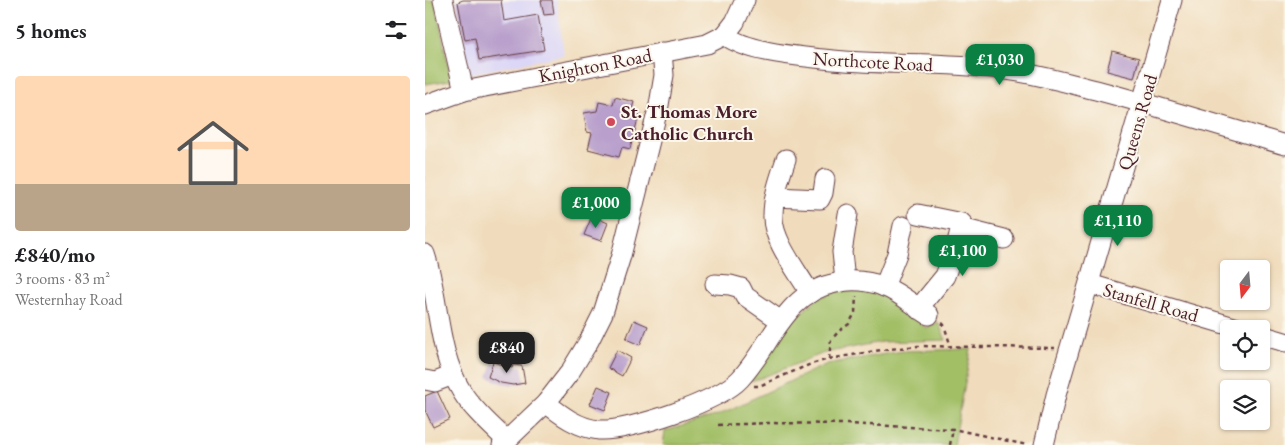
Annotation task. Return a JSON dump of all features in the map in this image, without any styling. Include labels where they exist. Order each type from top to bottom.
[{"type":"street","points":[[443,0],[464,91]]},
{"type":"street","points":[[725,35],[735,22],[745,0]]},
{"type":"street","name":"Queens Road","points":[[1043,444],[1172,0]]},
{"type":"street","name":"Knighton Road","points":[[425,105],[464,91],[707,44],[725,35]]},
{"type":"street","name":"Northcote Road","points":[[725,35],[731,40],[744,45],[793,56],[858,64],[958,64],[1032,74],[1142,102],[1285,144]]},
{"type":"street","points":[[425,254],[446,355],[453,376],[471,405],[504,443],[546,403],[570,372],[603,313],[612,288],[659,105],[664,75],[662,52]]},
{"type":"street","points":[[786,159],[777,190],[772,218],[775,232],[809,293]]},
{"type":"street","points":[[777,190],[820,199],[823,194],[825,179]]},
{"type":"street","points":[[848,214],[842,252],[850,281]]},
{"type":"street","points":[[918,214],[1004,239]]},
{"type":"street","points":[[884,287],[897,254],[903,226]]},
{"type":"street","points":[[546,403],[563,417],[615,437],[626,428],[695,405],[720,394],[738,381],[749,369],[781,321],[799,300],[822,287],[850,281],[884,287],[908,300],[924,312],[945,276],[956,246],[967,228]]},
{"type":"street","points":[[715,284],[741,288],[745,296],[781,321]]},
{"type":"street","name":"Stanfell Road","points":[[1090,284],[1220,323]]},
{"type":"street","points":[[1270,338],[1285,342]]},
{"type":"street","points":[[425,380],[435,382],[453,376]]},
{"type":"path","points":[[829,359],[831,340],[849,324],[855,313],[856,303],[850,281]]},
{"type":"path","points":[[924,312],[937,318],[944,325],[951,347]]},
{"type":"path","points":[[738,381],[751,386],[759,386],[811,364],[829,359],[899,348],[1020,347],[1070,349]]},
{"type":"path","points":[[718,425],[768,423],[837,424],[953,429],[1043,444]]},
{"type":"path","points":[[950,445],[953,429]]},
{"type":"shaded area","points":[[456,0],[557,0],[564,55],[470,74]]},
{"type":"green space","points":[[425,0],[435,0],[451,80],[425,84]]},
{"type":"green space","points":[[864,289],[892,297],[926,328],[938,322],[946,340],[881,342],[824,353],[753,381],[749,380],[787,325],[818,298],[841,290]]},
{"type":"green space","points":[[971,349],[954,445],[663,445],[665,431],[718,415],[827,364],[903,351]]},
{"type":"building","points":[[463,0],[501,0],[504,21],[538,15],[544,50],[479,60],[475,38],[465,40],[458,2]]},
{"type":"building","points":[[541,0],[552,0],[554,14],[544,15]]},
{"type":"building","points":[[1112,51],[1139,58],[1134,78],[1107,71]]},
{"type":"building","name":"St. Thomas More Catholic Church","points":[[615,97],[634,102],[632,109],[640,111],[630,149],[622,147],[619,157],[588,149],[592,133],[587,132],[584,113],[597,111],[599,102],[613,105]]},
{"type":"building","points":[[592,216],[608,223],[601,241],[584,235]]},
{"type":"building","points":[[634,320],[648,326],[640,345],[626,339]]},
{"type":"building","points":[[617,350],[631,358],[622,376],[608,368]]},
{"type":"building","points":[[493,362],[512,368],[513,365],[522,366],[525,383],[513,385],[501,383],[488,377]]},
{"type":"building","points":[[598,386],[612,392],[605,410],[590,404]]},
{"type":"building","points":[[437,391],[450,419],[433,427],[425,410],[425,396]]},
{"type":"place","name":"St. Thomas More Catholic Church","points":[[611,122]]}]
